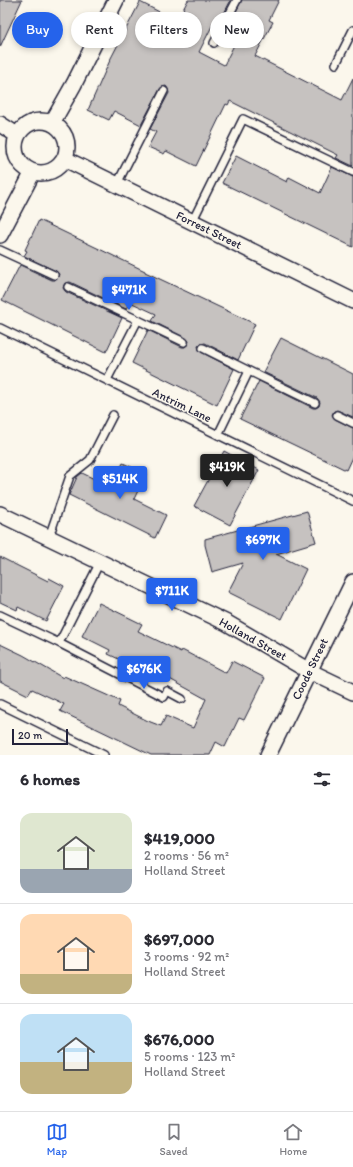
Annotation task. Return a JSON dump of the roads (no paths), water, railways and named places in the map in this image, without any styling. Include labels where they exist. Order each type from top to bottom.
[{"type":"street","points":[[52,122],[74,84],[116,0]]},
{"type":"street","points":[[44,120],[52,122],[64,134],[68,142],[68,151],[65,159],[52,171],[44,174],[33,172],[22,165],[18,158],[15,151],[17,135],[22,128],[36,121],[44,120]]},
{"type":"street","points":[[0,124],[17,135]]},
{"type":"street","name":"Forrest Street","points":[[65,159],[353,301]]},
{"type":"street","points":[[0,235],[33,172]]},
{"type":"street","name":"Holland Street","points":[[0,514],[227,623],[309,671],[353,692]]},
{"type":"street","name":"Coode Street","points":[[268,755],[353,582]]},
{"type":"lane","points":[[231,12],[237,0]]},
{"type":"lane","points":[[336,64],[353,30]]},
{"type":"lane","points":[[117,184],[164,90]]},
{"type":"lane","points":[[192,222],[243,119],[353,172]]},
{"type":"lane","points":[[0,250],[54,276]]},
{"type":"lane","points":[[68,287],[184,342]]},
{"type":"lane","points":[[107,380],[138,320]]},
{"type":"lane","name":"Antrim Lane","points":[[0,328],[218,434],[353,502]]},
{"type":"lane","points":[[203,348],[315,403]]},
{"type":"lane","points":[[218,434],[249,371]]},
{"type":"lane","points":[[49,537],[70,476],[90,460],[113,415]]},
{"type":"lane","points":[[337,415],[353,423]]},
{"type":"lane","points":[[59,643],[100,562]]},
{"type":"lane","points":[[0,615],[164,696],[167,691],[182,699]]},
{"type":"lane","points":[[0,704],[104,755]]}]
